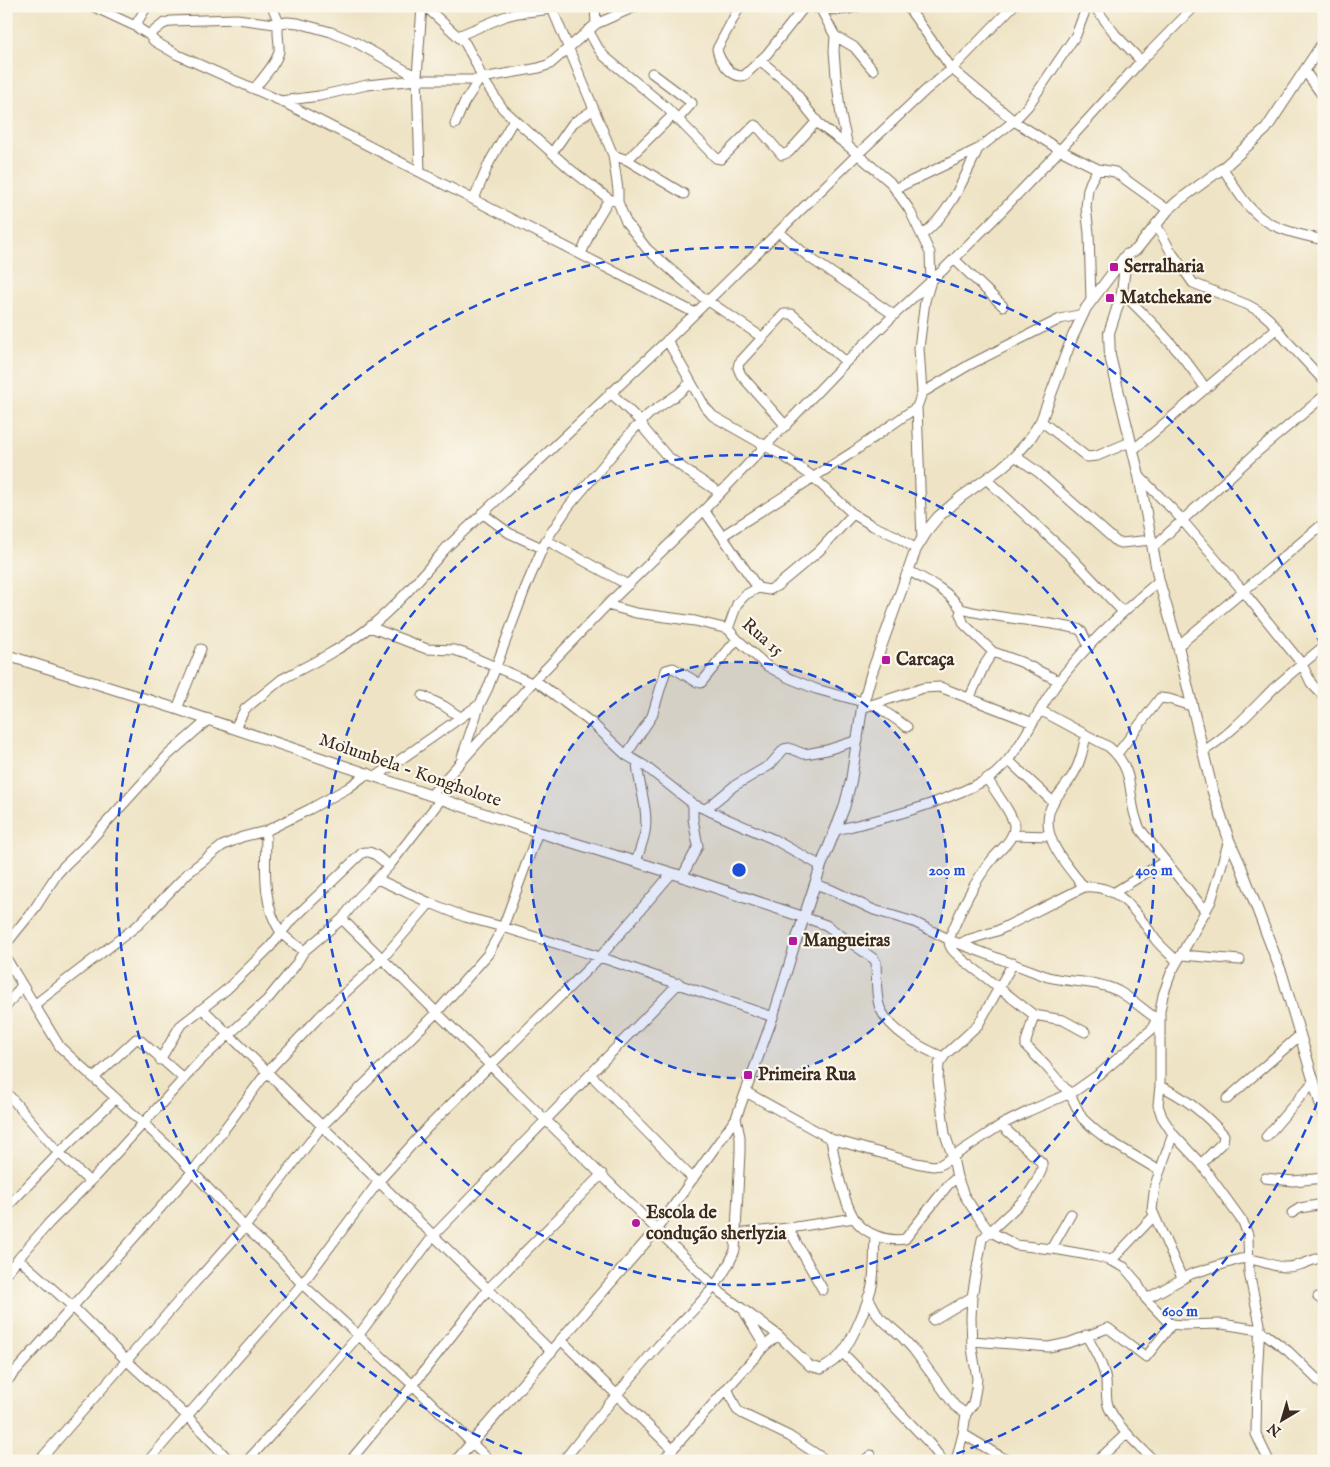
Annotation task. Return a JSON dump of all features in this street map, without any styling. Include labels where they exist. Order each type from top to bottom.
[{"type":"street","points":[[92,6],[135,26],[149,35],[154,42],[178,55],[281,101],[694,313]]},
{"type":"street","points":[[135,26],[147,6]]},
{"type":"street","points":[[254,90],[279,51],[279,23],[272,6]]},
{"type":"street","points":[[423,6],[458,36],[470,52],[481,79],[514,120],[552,153],[613,200],[626,222],[647,249],[701,296],[763,338]]},
{"type":"street","points":[[420,172],[417,79],[423,6]]},
{"type":"street","points":[[595,6],[596,24]]},
{"type":"street","points":[[281,101],[325,95],[367,85],[417,79],[481,79],[539,68],[550,64],[596,24],[637,6]]},
{"type":"street","points":[[740,6],[717,47],[718,54],[725,65],[741,76],[761,61],[806,6],[837,10],[859,6]]},
{"type":"street","points":[[907,6],[952,69],[1014,121],[1060,150],[1098,169],[1115,172],[1168,210]]},
{"type":"street","points":[[235,728],[245,710],[282,678],[349,642],[370,627],[482,513],[531,470],[858,154],[927,89],[952,69],[1013,6]]},
{"type":"street","points":[[896,189],[978,149],[1014,121],[1028,106],[1076,35],[1087,6]]},
{"type":"street","points":[[1094,6],[1115,34],[1141,61]]},
{"type":"street","points":[[431,795],[533,682],[607,605],[767,446],[846,362],[954,259],[1060,150],[1141,61],[1195,6]]},
{"type":"street","points":[[458,36],[506,16],[552,8],[613,156],[617,184],[613,200],[594,224],[581,254]]},
{"type":"street","points":[[820,8],[834,36],[841,116],[848,146]]},
{"type":"street","points":[[149,35],[163,24],[171,21],[237,19],[270,24],[298,23],[357,42],[417,79]]},
{"type":"street","points":[[588,30],[604,56],[635,80],[719,159],[754,125],[782,154],[789,152],[817,121]]},
{"type":"street","points":[[834,36],[854,47],[873,70]]},
{"type":"street","points":[[456,1461],[654,1233],[736,1118],[773,1017],[803,917],[844,808],[851,781],[863,705],[871,675],[919,544],[938,517],[1015,456],[1041,422],[1072,338],[1083,314],[1091,300],[1126,255],[1136,250],[1168,210],[1224,168],[1266,128],[1324,41]]},
{"type":"street","points":[[761,61],[792,87],[817,121],[890,182],[909,209],[930,253],[931,281],[925,301],[919,348],[922,393],[917,408],[919,544]]},
{"type":"street","points":[[1305,70],[1324,98]]},
{"type":"street","points":[[627,160],[692,103],[691,100],[652,73]]},
{"type":"street","points":[[455,124],[464,104],[481,79]]},
{"type":"street","points":[[552,153],[573,123],[593,110]]},
{"type":"street","points":[[474,199],[489,163],[514,120]]},
{"type":"street","points":[[922,235],[933,227],[949,206],[978,149]]},
{"type":"street","points":[[613,156],[627,160],[673,185],[684,194]]},
{"type":"street","points":[[1224,168],[1236,190],[1258,218],[1286,232],[1323,239]]},
{"type":"street","points":[[1091,300],[1089,233],[1086,207],[1088,189],[1098,169]]},
{"type":"street","points":[[1156,224],[1170,250],[1193,283],[1256,309],[1270,320],[1324,381]]},
{"type":"street","points":[[779,232],[810,258],[894,315]]},
{"type":"street","points":[[1126,255],[1122,293],[1109,333],[1109,346],[1111,365],[1139,476],[1159,580],[1178,646],[1212,789],[1229,840],[1282,974],[1324,1116]]},
{"type":"street","points":[[954,259],[1003,306]]},
{"type":"street","points":[[1122,293],[1143,313],[1192,368],[1206,389]]},
{"type":"street","points":[[786,426],[741,375],[738,368],[739,363],[784,314],[792,314],[846,362]]},
{"type":"street","points":[[922,393],[969,365],[1060,320],[1083,314]]},
{"type":"street","points":[[1041,422],[1087,457],[1132,446],[1206,389],[1277,328]]},
{"type":"street","points":[[666,340],[705,407],[713,416],[767,446],[813,477],[853,514],[873,526],[919,544]]},
{"type":"street","points":[[460,762],[480,704],[544,544],[569,506],[648,414],[678,394],[691,382]]},
{"type":"street","points":[[610,392],[641,422],[645,430],[666,455],[686,471],[720,493]]},
{"type":"street","points":[[1015,456],[1038,472],[1117,542],[1152,543],[1324,396]]},
{"type":"street","points":[[722,536],[854,452],[917,408]]},
{"type":"street","points":[[1139,476],[1160,495],[1243,592],[1302,664],[1311,683],[1324,697]]},
{"type":"street","points":[[987,480],[1071,557],[1123,612]]},
{"type":"street","points":[[704,510],[758,588]]},
{"type":"street","points":[[482,513],[509,533],[544,544],[628,585]]},
{"type":"street","points":[[728,629],[737,604],[745,595],[758,588],[769,590],[777,586],[818,551],[853,514]]},
{"type":"street","points":[[1178,646],[1324,523]]},
{"type":"street","points":[[908,571],[946,593],[961,609],[1010,619],[1037,621],[1078,629],[1082,632],[1090,647]]},
{"type":"street","points":[[836,830],[924,807],[971,787],[994,774],[1008,760],[1059,681],[1123,612],[1159,580]]},
{"type":"street","name":"Rua 15","points":[[607,605],[636,613],[695,621],[728,629],[767,666],[789,678],[816,689],[863,705]]},
{"type":"street","points":[[961,609],[960,614],[964,624],[993,652],[1021,662],[1059,681]]},
{"type":"street","points":[[370,627],[427,649],[454,650],[466,654],[533,682],[573,708],[626,755],[693,804],[773,839],[821,866]]},
{"type":"street","points":[[626,755],[652,716],[666,670],[673,668],[701,683],[737,639]]},
{"type":"street","points":[[1202,752],[1216,744],[1256,708],[1273,689],[1324,646]]},
{"type":"street","points":[[177,708],[201,649]]},
{"type":"street","points":[[969,699],[985,664],[993,652]]},
{"type":"street","name":"Molumbela - Kongholote","points":[[7,656],[177,708],[538,832],[672,873],[803,917]]},
{"type":"street","points":[[863,705],[874,704],[923,688],[946,688],[969,699],[1032,723]]},
{"type":"street","points":[[423,696],[444,706],[460,717]]},
{"type":"street","points":[[1117,754],[1160,698],[1191,706]]},
{"type":"street","points":[[34,1005],[138,925],[188,873],[222,846],[242,837],[266,831],[337,794],[372,774],[480,704]]},
{"type":"street","points":[[874,704],[907,727]]},
{"type":"street","points":[[1040,710],[1109,747],[1117,754],[1125,766],[1130,779],[1138,825],[1206,912]]},
{"type":"street","points":[[6,944],[35,908],[61,870],[168,756],[209,719]]},
{"type":"street","points":[[1084,887],[1056,850],[1050,836],[1048,817],[1053,802],[1077,769],[1086,735]]},
{"type":"street","points":[[706,809],[734,786],[770,764],[784,749],[788,748],[804,754],[827,750],[858,740]]},
{"type":"street","points":[[1008,760],[1053,802]]},
{"type":"street","points":[[636,862],[645,830],[645,813],[637,762]]},
{"type":"street","points":[[987,778],[1014,824],[1013,834],[993,858],[970,892],[949,939],[949,944],[953,951],[1034,1015],[1063,1020],[1085,1032]]},
{"type":"street","points":[[6,1273],[200,1061],[277,989],[304,951],[342,920],[358,898],[389,866],[442,798]]},
{"type":"street","points":[[682,877],[698,846],[693,819],[693,804]]},
{"type":"street","points":[[266,831],[266,892],[272,912],[280,932],[304,951]]},
{"type":"street","points":[[39,1461],[245,1227],[322,1126],[437,1012],[488,954],[503,927],[538,832]]},
{"type":"street","points":[[1013,834],[1050,836]]},
{"type":"street","points":[[1229,840],[1211,901],[1180,958],[1163,995],[1158,1020],[1160,1086],[1158,1098],[1159,1112],[1173,1134],[1201,1164],[1244,1222],[1248,1235],[1249,1273],[1260,1330],[1256,1377],[1256,1434],[1269,1461]]},
{"type":"street","points":[[160,1060],[180,1026],[226,990],[270,947],[280,932],[362,853],[372,852],[389,866]]},
{"type":"street","points":[[1114,892],[1165,861]]},
{"type":"street","points":[[148,1461],[302,1284],[379,1181],[428,1127],[600,956],[672,873]]},
{"type":"street","points":[[377,879],[465,917],[600,956],[773,1017]]},
{"type":"street","points":[[815,884],[874,910],[914,922],[960,944],[1056,979],[1087,981],[1117,990],[1158,1020]]},
{"type":"street","points":[[960,944],[997,931],[1084,887],[1097,887],[1114,892],[1137,912],[1156,940],[1180,958],[1240,960]]},
{"type":"street","points":[[6,1382],[193,1171],[267,1072],[322,1014],[382,959],[430,903]]},
{"type":"street","points":[[803,917],[826,925],[874,959],[876,962],[880,1006],[886,1018],[901,1033],[943,1057]]},
{"type":"street","points":[[342,920],[602,1174],[654,1233],[721,1293],[778,1335],[810,1366],[821,1369],[832,1363],[842,1352],[859,1321],[872,1285],[874,1236]]},
{"type":"street","points":[[6,958],[60,1046],[193,1171],[302,1284],[413,1385],[490,1461]]},
{"type":"street","points":[[1013,963],[978,1025],[943,1057],[939,1064],[938,1080],[945,1134],[957,1177],[964,1195],[989,1231],[1016,1245],[1094,1256],[1124,1267],[1146,1299],[1172,1324],[1222,1324],[1260,1330],[1288,1352],[1324,1386]]},
{"type":"street","points":[[248,1461],[358,1336],[434,1235],[679,983]]},
{"type":"street","points":[[6,1007],[22,985]]},
{"type":"street","points":[[203,1009],[552,1352]]},
{"type":"street","points":[[1034,1015],[1026,1046],[1070,1094],[1082,1118],[1108,1140],[1160,1170]]},
{"type":"street","points":[[746,1092],[831,1139],[916,1163],[932,1166],[940,1165],[1001,1125],[1070,1094],[1089,1082],[1151,1030],[1158,1020]]},
{"type":"street","points":[[1227,1099],[1299,1036]]},
{"type":"street","points":[[94,1078],[136,1039],[140,1040],[160,1060],[184,1079]]},
{"type":"street","points":[[590,1074],[693,1179]]},
{"type":"street","points":[[1266,1137],[1314,1081]]},
{"type":"street","points":[[1160,1086],[1188,1102],[1212,1121],[1224,1135],[1223,1142],[1201,1164]]},
{"type":"street","points":[[6,1092],[59,1153],[90,1182]]},
{"type":"street","points":[[6,1208],[116,1098]]},
{"type":"street","points":[[563,1461],[659,1346],[714,1286],[731,1261],[735,1250],[740,1152],[740,1137],[736,1118]]},
{"type":"street","points":[[956,1461],[966,1414],[972,1404],[976,1383],[970,1318],[982,1239],[1026,1198],[1042,1169],[1042,1163],[1001,1125]]},
{"type":"street","points":[[1173,1134],[1160,1170],[1152,1204],[1154,1216],[1182,1278]]},
{"type":"street","points":[[831,1139],[835,1164],[854,1218],[866,1231],[874,1236],[905,1240],[928,1209],[957,1177]]},
{"type":"street","points":[[350,1461],[413,1385],[488,1288],[602,1174]]},
{"type":"street","points":[[1265,1178],[1293,1181],[1324,1178]]},
{"type":"street","points":[[1292,1213],[1300,1208],[1324,1204]]},
{"type":"street","points":[[1051,1249],[1070,1214]]},
{"type":"street","points":[[1111,1261],[1154,1216]]},
{"type":"street","points":[[736,1234],[854,1218]]},
{"type":"street","points":[[788,1228],[823,1290]]},
{"type":"street","points":[[1146,1299],[1182,1278],[1208,1268],[1249,1258],[1285,1267],[1324,1256]]},
{"type":"street","points":[[19,1259],[72,1306],[126,1360],[187,1416],[230,1461]]},
{"type":"street","points":[[868,1297],[879,1317],[913,1349],[955,1406],[966,1414]]},
{"type":"street","points":[[932,1320],[972,1297]]},
{"type":"street","points":[[742,1309],[765,1346]]},
{"type":"street","points":[[972,1341],[1049,1347],[1068,1343],[1108,1328],[1146,1357],[1172,1324]]},
{"type":"street","points":[[662,1461],[765,1346],[778,1335]]},
{"type":"street","points":[[1086,1335],[1098,1356],[1106,1379],[1109,1408],[1127,1433],[1154,1461]]},
{"type":"street","points":[[561,1340],[672,1449]]},
{"type":"street","points":[[842,1352],[929,1443],[943,1461]]},
{"type":"street","points":[[727,1388],[738,1410],[743,1414],[789,1436],[827,1461]]},
{"type":"street","points":[[179,1425],[195,1425]]},
{"type":"street","points":[[1097,1461],[1127,1433]]},
{"type":"street","points":[[963,1434],[1008,1461]]},
{"type":"place","name":"Serralharia","points":[[1114,267]]},
{"type":"place","name":"Matchekane","points":[[1110,298]]},
{"type":"place","name":"Carcaça","points":[[886,660]]},
{"type":"place","name":"Mangueiras","points":[[793,941]]},
{"type":"place","name":"Primeira Rua","points":[[748,1075]]},
{"type":"place","name":"Escola de condução sherlyzia","points":[[636,1223]]}]
